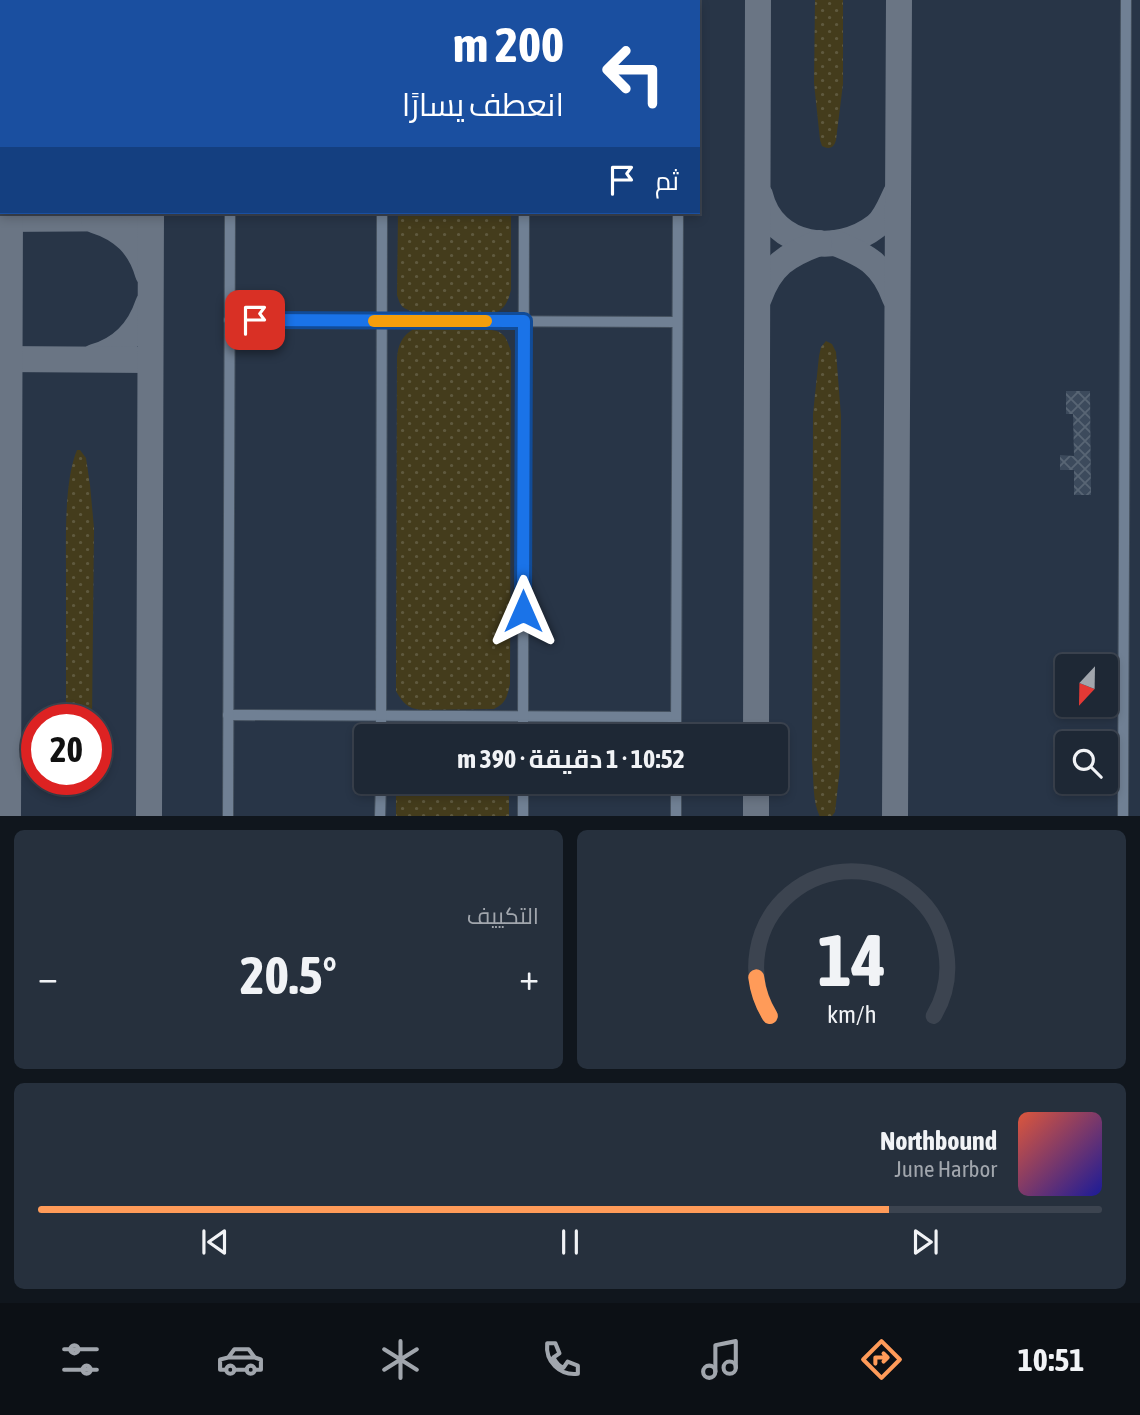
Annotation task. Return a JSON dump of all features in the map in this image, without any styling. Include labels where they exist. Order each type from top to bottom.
[{"type":"lane","points":[[1123,816],[1126,0]]},
{"type":"lane","points":[[228,816],[230,214]]},
{"type":"lane","points":[[381,724],[382,214]]},
{"type":"lane","points":[[523,724],[524,214]]},
{"type":"lane","points":[[676,724],[678,214]]},
{"type":"lane","points":[[229,320],[677,322]]},
{"type":"lane","points":[[228,715],[676,717]]},
{"type":"lane","points":[[380,794],[380,816]]},
{"type":"lane","points":[[523,794],[523,816]]},
{"type":"lane","points":[[676,794],[676,816]]},
{"type":"sand","points":[[815,0],[843,0],[843,84],[836,140],[829,148],[822,146],[820,140],[814,83]]},
{"type":"sand","points":[[398,214],[511,214],[511,290],[507,302],[495,313],[423,314],[406,309],[397,295]]},
{"type":"sand","points":[[414,329],[493,330],[504,336],[511,351],[510,684],[505,699],[494,709],[421,710],[406,704],[396,691],[397,358],[401,341]]},
{"type":"sand","points":[[826,341],[832,344],[836,352],[841,416],[840,768],[835,812],[832,816],[820,816],[817,811],[812,761],[813,414],[821,347]]},
{"type":"sand","points":[[77,450],[80,450],[86,458],[94,528],[92,704],[66,704],[66,544],[73,463]]},
{"type":"sand","points":[[396,794],[509,794],[509,816],[396,816]]},
{"type":"building","points":[[1066,391],[1090,391],[1091,495],[1074,495],[1074,470],[1060,470],[1060,455],[1074,456],[1073,414],[1066,414]]},
{"type":"taxiway","points":[[756,724],[758,0]]},
{"type":"taxiway","points":[[895,816],[899,0]]},
{"type":"taxiway","points":[[760,195],[767,213],[778,227],[792,236],[826,244],[861,235],[876,226],[896,193]]},
{"type":"taxiway","points":[[8,816],[10,214]]},
{"type":"taxiway","points":[[149,816],[151,214]]},
{"type":"taxiway","points":[[0,219],[151,218]]},
{"type":"taxiway","points":[[94,220],[114,228],[129,240],[140,255],[148,274]]},
{"type":"taxiway","points":[[759,298],[775,269],[789,257],[819,243]]},
{"type":"taxiway","points":[[835,243],[857,252],[873,263],[885,277],[895,298]]},
{"type":"taxiway","points":[[94,357],[113,349],[128,338],[140,323],[148,304]]},
{"type":"taxiway","points":[[0,359],[150,360]]},
{"type":"taxiway","points":[[756,794],[756,816]]},
{"type":"slow traffic","points":[[374,321],[486,321]]},
{"type":"route","points":[[255,320],[524,321],[523,611]]}]
